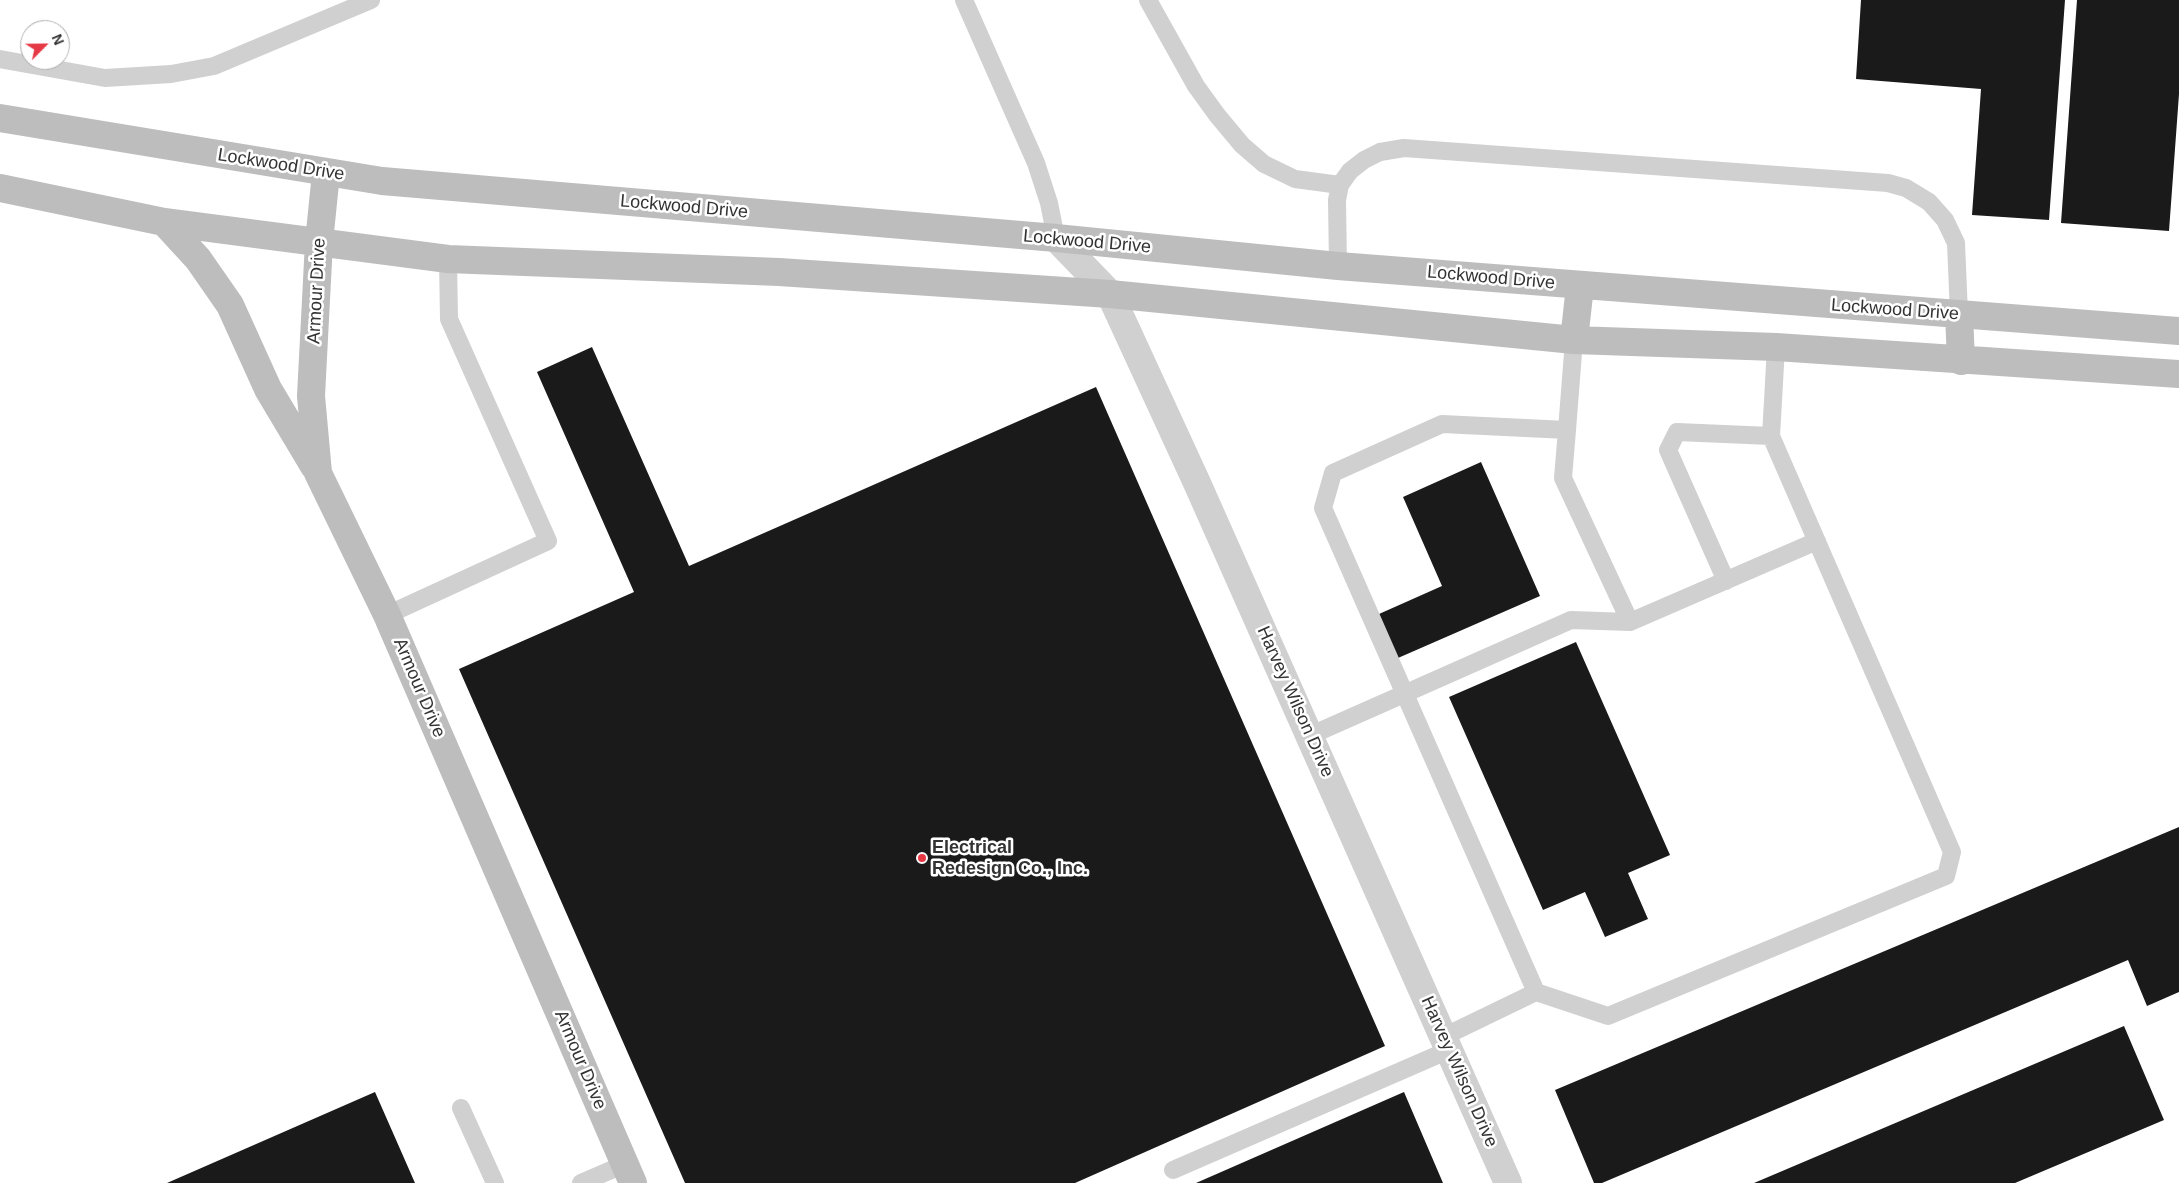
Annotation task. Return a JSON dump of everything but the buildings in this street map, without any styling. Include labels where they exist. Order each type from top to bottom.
[{"type":"main road","name":"Lockwood Drive","points":[[0,118],[392,182],[1056,238],[1338,266],[2179,331]]},
{"type":"main road","name":"Armour Drive","points":[[326,172],[319,242],[311,396],[318,473],[387,615],[629,1174]]},
{"type":"main road","points":[[0,188],[164,222],[448,258],[779,272],[1110,294],[1574,340],[1776,347],[1961,361],[2179,374]]},
{"type":"main road","points":[[164,222],[198,259],[230,306],[268,389],[318,473]]},
{"type":"main road","points":[[1574,340],[1580,286]]},
{"type":"main road","points":[[1959,314],[1961,361]]},
{"type":"street","name":"Harvey Wilson Drive","points":[[1056,238],[1110,294],[1310,736],[1508,1183]]},
{"type":"lane","points":[[0,59],[29,66],[105,78],[171,74],[214,66],[371,0]]},
{"type":"lane","points":[[964,0],[1036,163],[1049,203],[1056,238]]},
{"type":"lane","points":[[1148,0],[1196,86],[1216,115],[1242,145],[1264,164],[1294,180],[1340,185]]},
{"type":"lane","points":[[1338,266],[1337,200],[1340,185],[1350,171],[1364,160],[1380,152],[1404,148],[1888,183],[1906,188],[1928,202],[1945,220],[1956,243],[1959,314]]},
{"type":"lane","points":[[387,615],[548,541],[449,319],[448,258]]},
{"type":"lane","points":[[1574,340],[1563,478],[1630,622]]},
{"type":"lane","points":[[1568,430],[1442,424],[1333,472],[1323,508],[1536,992],[1608,1016],[1946,876],[1952,852],[1771,436],[1776,347]]},
{"type":"lane","points":[[1726,580],[1668,450],[1677,432],[1771,436]]},
{"type":"lane","points":[[1310,736],[1571,620],[1630,622],[1817,541]]},
{"type":"lane","points":[[1174,1170],[1446,1044],[1536,992]]},
{"type":"lane","points":[[461,1108],[495,1183]]},
{"type":"lane","points":[[581,1183],[629,1174]]},
{"type":"place","name":"Electrical Redesign Co., Inc.","points":[[922,858]]}]
